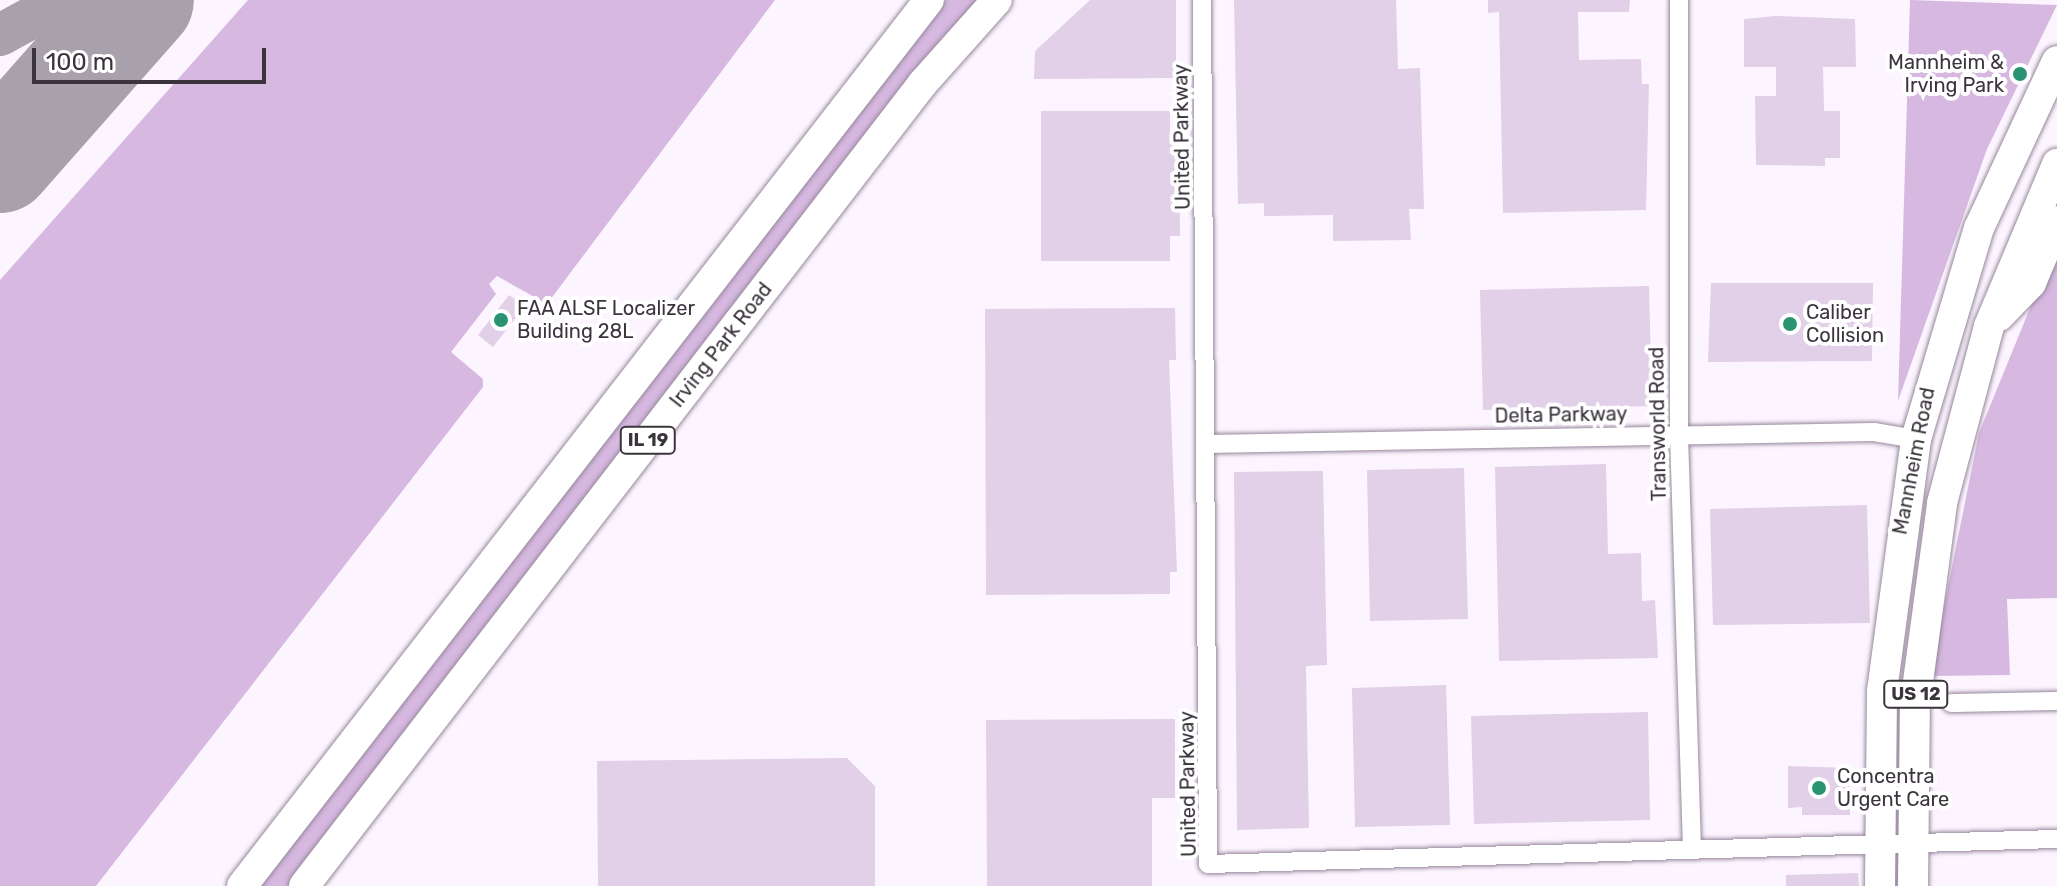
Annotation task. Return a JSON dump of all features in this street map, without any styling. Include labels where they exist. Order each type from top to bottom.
[{"type":"main road","name":"IL 19","points":[[242,886],[929,0]]},
{"type":"main road","name":"Irving Park Road","points":[[304,886],[923,83],[997,0]]},
{"type":"main road","name":"Mannheim Road","points":[[1880,886],[1882,691],[1916,439],[1979,228],[2057,61]]},
{"type":"main road","name":"Mannheim Road","points":[[1913,886],[1915,704],[1930,574],[1963,412],[1989,326],[2057,164]]},
{"type":"main road","points":[[1989,326],[2031,283],[2057,221]]},
{"type":"street","name":"United Parkway","points":[[1202,0],[1208,864],[1692,847],[2057,839]]},
{"type":"street","name":"Transworld Road","points":[[1679,0],[1679,435],[1692,847]]},
{"type":"street","name":"Delta Parkway","points":[[1207,444],[1874,432],[1916,439]]},
{"type":"street","points":[[1951,703],[2057,701]]},
{"type":"shaded area","points":[[248,0],[775,0],[547,304],[497,276],[489,284],[496,294],[451,352],[483,379],[483,387],[96,886],[0,886],[0,280]]},
{"type":"shaded area","points":[[946,0],[978,0],[289,886],[258,886]]},
{"type":"shaded area","points":[[1910,0],[2057,5],[1987,149],[1898,401]]},
{"type":"shaded area","points":[[2057,242],[2057,598],[2007,599],[2010,675],[1930,676],[1979,433]]},
{"type":"building","points":[[1090,0],[1176,0],[1176,78],[1034,79],[1035,51]]},
{"type":"building","points":[[1234,0],[1396,0],[1398,69],[1420,68],[1424,209],[1409,209],[1411,240],[1333,241],[1333,215],[1264,216],[1264,203],[1238,204]]},
{"type":"building","points":[[1488,0],[1630,0],[1629,12],[1578,12],[1579,60],[1641,59],[1642,84],[1649,84],[1646,210],[1503,213],[1499,12],[1488,13]]},
{"type":"building","points":[[1775,16],[1855,19],[1856,67],[1823,67],[1824,111],[1840,111],[1840,158],[1825,158],[1825,166],[1756,165],[1755,96],[1776,96],[1776,67],[1744,67],[1744,19]]},
{"type":"building","points":[[1041,111],[1170,111],[1170,133],[1179,133],[1180,236],[1170,236],[1170,261],[1041,261]]},
{"type":"building","name":"Caliber Collision","points":[[1711,283],[1873,283],[1872,361],[1708,362]]},
{"type":"building","points":[[1649,286],[1652,406],[1483,410],[1480,290]]},
{"type":"building","name":"FAA ALSF Localizer Building 28L","points":[[509,295],[525,306],[493,347],[478,335]]},
{"type":"building","points":[[1175,308],[1176,360],[1169,360],[1177,572],[1170,572],[1170,594],[986,595],[985,309]]},
{"type":"building","points":[[1606,464],[1608,554],[1641,553],[1642,601],[1655,600],[1658,658],[1499,661],[1495,467]]},
{"type":"building","points":[[1464,468],[1468,619],[1370,621],[1367,470]]},
{"type":"building","points":[[1323,471],[1327,665],[1306,666],[1309,828],[1237,830],[1234,472]]},
{"type":"building","points":[[1867,505],[1870,623],[1713,625],[1710,509]]},
{"type":"building","points":[[1446,685],[1450,825],[1355,827],[1352,688]]},
{"type":"building","points":[[1648,712],[1650,820],[1474,824],[1471,716]]},
{"type":"building","points":[[1175,719],[1175,798],[1152,798],[1152,886],[987,886],[986,720]]},
{"type":"building","points":[[847,758],[875,786],[875,886],[598,886],[597,761]]},
{"type":"building","name":"Concentra Urgent Care","points":[[1788,766],[1849,768],[1850,815],[1802,815],[1802,807],[1788,808]]},
{"type":"building","points":[[1858,873],[1859,886],[1786,886],[1786,875]]},
{"type":"taxiway","points":[[0,35],[64,0]]},
{"type":"runway","points":[[0,160],[141,0]]},
{"type":"place","name":"Mannheim & Irving Park","points":[[2020,74]]},
{"type":"place","name":"FAA ALSF Localizer Building 28L","points":[[501,320]]},
{"type":"place","name":"Caliber Collision","points":[[1790,324]]},
{"type":"place","name":"Concentra Urgent Care","points":[[1819,788]]}]
